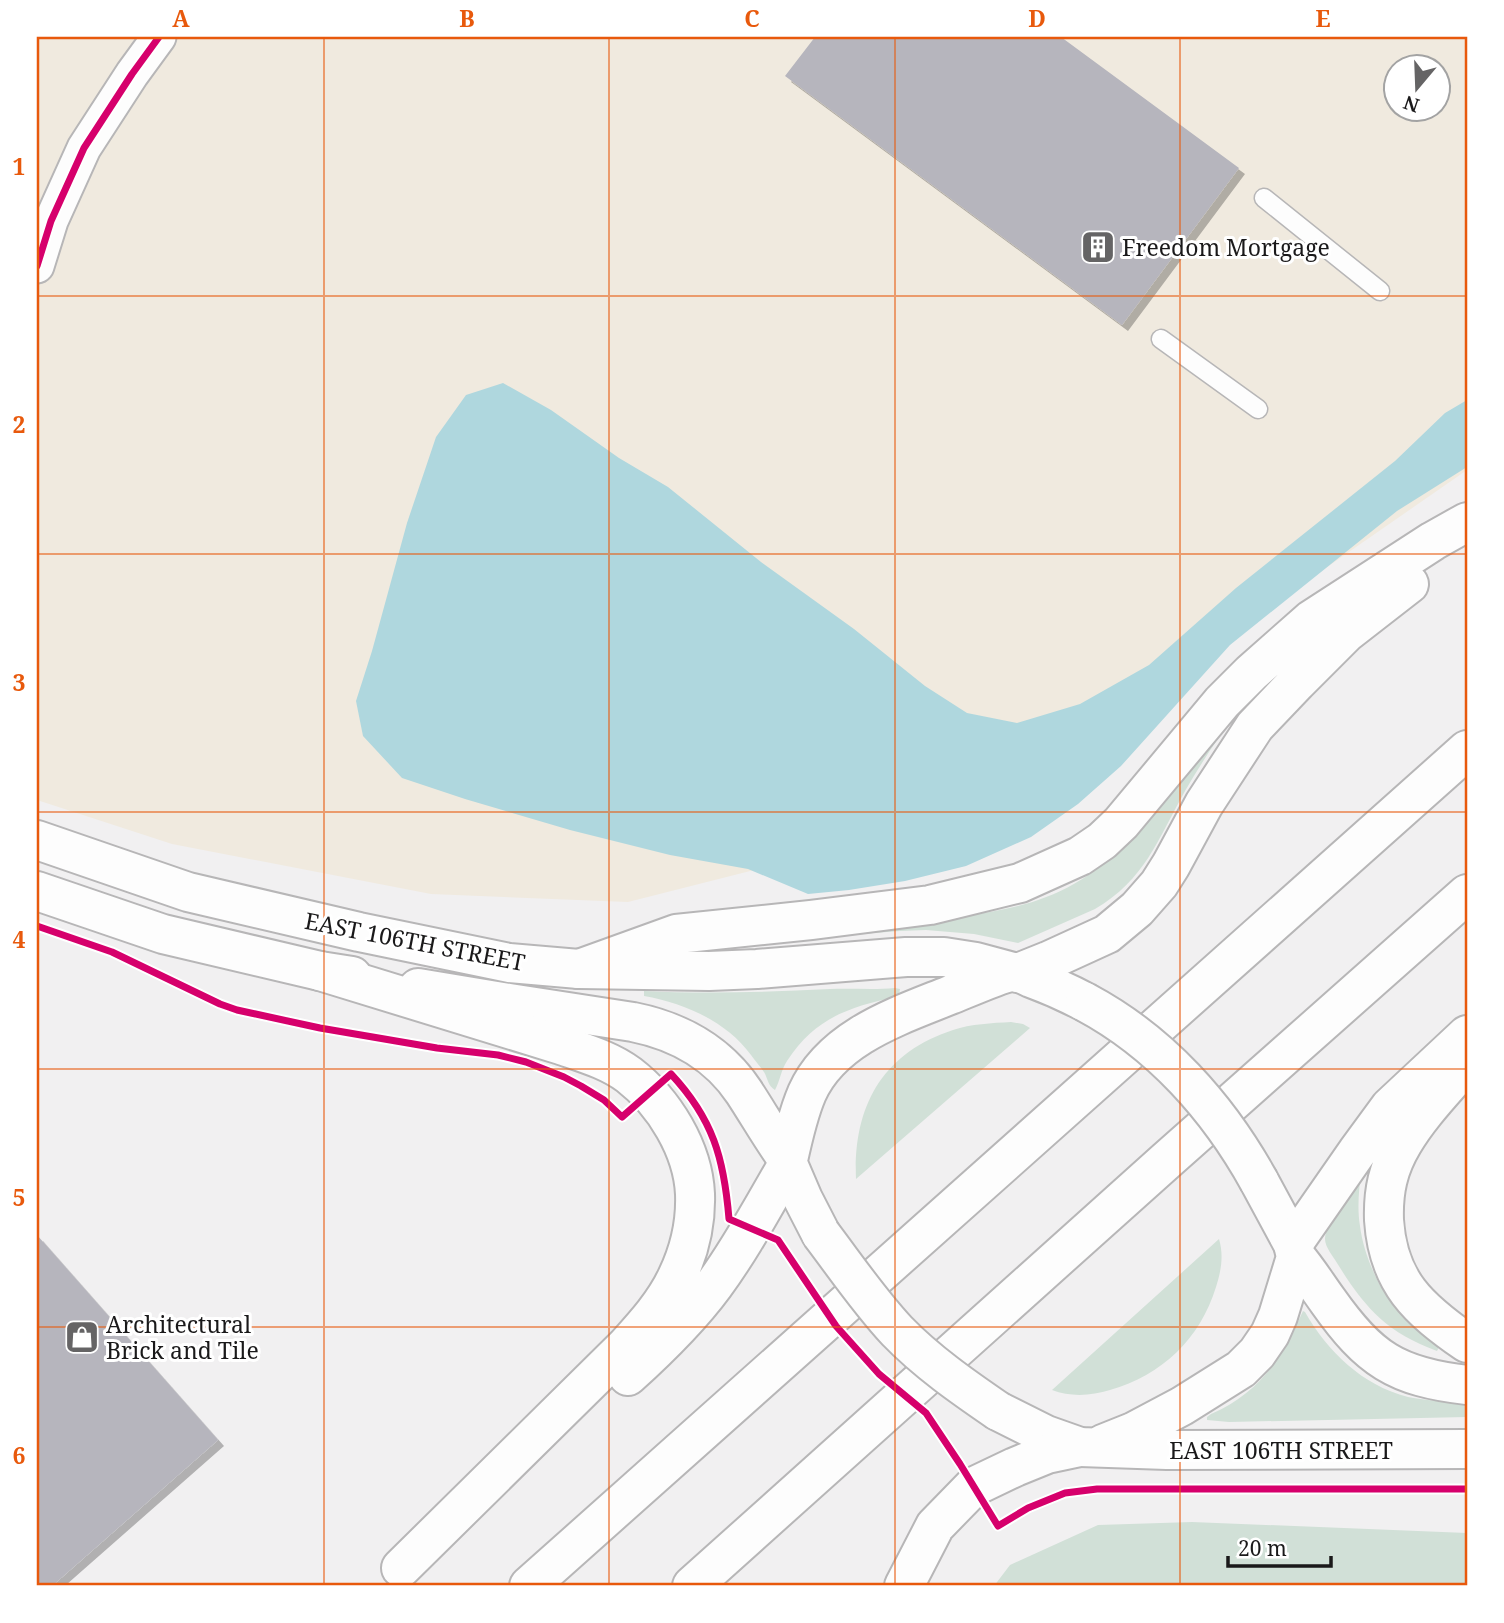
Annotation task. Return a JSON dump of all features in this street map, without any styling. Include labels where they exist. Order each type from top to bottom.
[{"type":"main road","points":[[579,969],[676,934],[930,905],[1020,883],[1080,856],[1102,841],[1121,823],[1222,702],[1311,620],[1467,522]]},
{"type":"main road","points":[[391,1577],[527,1465],[668,1340],[692,1313],[726,1269],[788,1162],[808,1091],[831,1058],[866,1032],[915,1009],[1048,961],[1107,934],[1138,909],[1165,875],[1204,804],[1255,726],[1346,633],[1391,596],[1467,545]]},
{"type":"main road","points":[[529,1586],[1467,750]]},
{"type":"main road","name":"EAST 106TH STREET","points":[[37,840],[188,892],[359,932],[509,963],[579,969],[696,971],[944,957],[1015,972],[1046,983],[1085,1002],[1125,1026],[1185,1079],[1230,1133],[1259,1181],[1295,1251]]},
{"type":"main road","name":"EAST 106TH STREET","points":[[37,891],[163,934],[320,971],[633,1022],[674,1033],[693,1043],[729,1073],[743,1091],[788,1162],[821,1234],[850,1275],[899,1333],[935,1366],[998,1411],[1046,1435],[1088,1447],[1167,1450],[1467,1449]]},
{"type":"main road","points":[[692,1586],[1467,894]]},
{"type":"main road","points":[[320,971],[561,1045],[600,1059],[628,1074],[649,1093],[676,1131],[687,1156],[695,1193],[693,1225],[686,1254],[677,1278],[648,1322],[391,1577]]},
{"type":"main road","points":[[904,1586],[935,1526],[973,1487],[1048,1454],[1088,1447],[1133,1432],[1182,1406],[1249,1361],[1270,1334],[1278,1316],[1295,1251],[1357,1152],[1390,1107],[1467,1035]]},
{"type":"main road","points":[[1467,1063],[1403,1142],[1390,1168],[1383,1199],[1388,1251],[1396,1274],[1414,1299],[1438,1323],[1467,1343]]},
{"type":"main road","points":[[1295,1251],[1328,1301],[1358,1340],[1371,1352],[1414,1375],[1467,1385]]},
{"type":"street","points":[[37,266],[51,221],[84,148],[159,37]]},
{"type":"lane","points":[[1264,198],[1380,291]]},
{"type":"lane","points":[[1161,339],[1258,409]]},
{"type":"shaded area","points":[[37,37],[1467,37],[1467,470],[970,815],[628,902],[431,894],[172,844],[37,800]]},
{"type":"shaded area","points":[[1236,714],[1185,791],[1149,857],[1126,885],[1095,909],[1018,943],[974,934],[926,930],[757,942],[967,916],[997,911],[1052,895],[1105,863],[1132,839]]},
{"type":"shaded area","points":[[900,989],[896,997],[848,1010],[821,1024],[809,1034],[787,1061],[775,1090],[741,1043],[717,1023],[674,1003],[644,996],[644,991],[737,992]]},
{"type":"shaded area","points":[[1011,1022],[1030,1028],[856,1179],[856,1153],[867,1106],[890,1068],[928,1040],[953,1030]]},
{"type":"shaded area","points":[[1361,1172],[1359,1219],[1372,1269],[1396,1309],[1417,1330],[1440,1345],[1437,1351],[1404,1336],[1378,1317],[1357,1293],[1326,1245],[1326,1232]]},
{"type":"shaded area","points":[[1219,1239],[1220,1269],[1209,1306],[1189,1338],[1162,1365],[1129,1383],[1095,1394],[1066,1394],[1052,1390]]},
{"type":"shaded area","points":[[1303,1311],[1324,1340],[1361,1375],[1391,1392],[1408,1397],[1467,1403],[1467,1417],[1229,1422],[1207,1420],[1211,1414],[1250,1390],[1269,1370],[1286,1345]]},
{"type":"shaded area","points":[[1192,1522],[1467,1533],[1467,1586],[994,1586],[1010,1565],[1098,1525]]},
{"type":"water","points":[[503,383],[551,410],[619,458],[668,487],[761,562],[854,629],[925,686],[967,713],[1017,723],[1080,704],[1149,665],[1236,588],[1395,461],[1445,413],[1467,400],[1467,467],[1397,511],[1230,645],[1121,766],[1078,804],[1031,837],[966,866],[905,881],[808,894],[748,869],[670,855],[570,830],[402,778],[363,736],[356,701],[407,523],[436,437],[466,395]]},
{"type":"building","name":"Freedom Mortgage","points":[[815,37],[1061,37],[1239,168],[1122,325],[785,76]]},
{"type":"building","name":"Architectural Brick and Tile","points":[[37,1235],[218,1440],[52,1586],[37,1586]]},
{"type":"cycle path","points":[[37,266],[51,221],[84,148],[159,37]]},
{"type":"cycle path","points":[[37,926],[112,952],[237,1010],[320,1028],[437,1048],[498,1055],[526,1062],[581,1086],[604,1100],[622,1117],[671,1074],[697,1107],[714,1140],[724,1177],[729,1219],[778,1240],[836,1326],[879,1374],[926,1413],[998,1526],[1028,1508],[1065,1493],[1097,1489],[1467,1489]]},
{"type":"place","name":"Freedom Mortgage","points":[[1098,247]]},
{"type":"place","name":"Architectural Brick and Tile","points":[[82,1337]]}]
